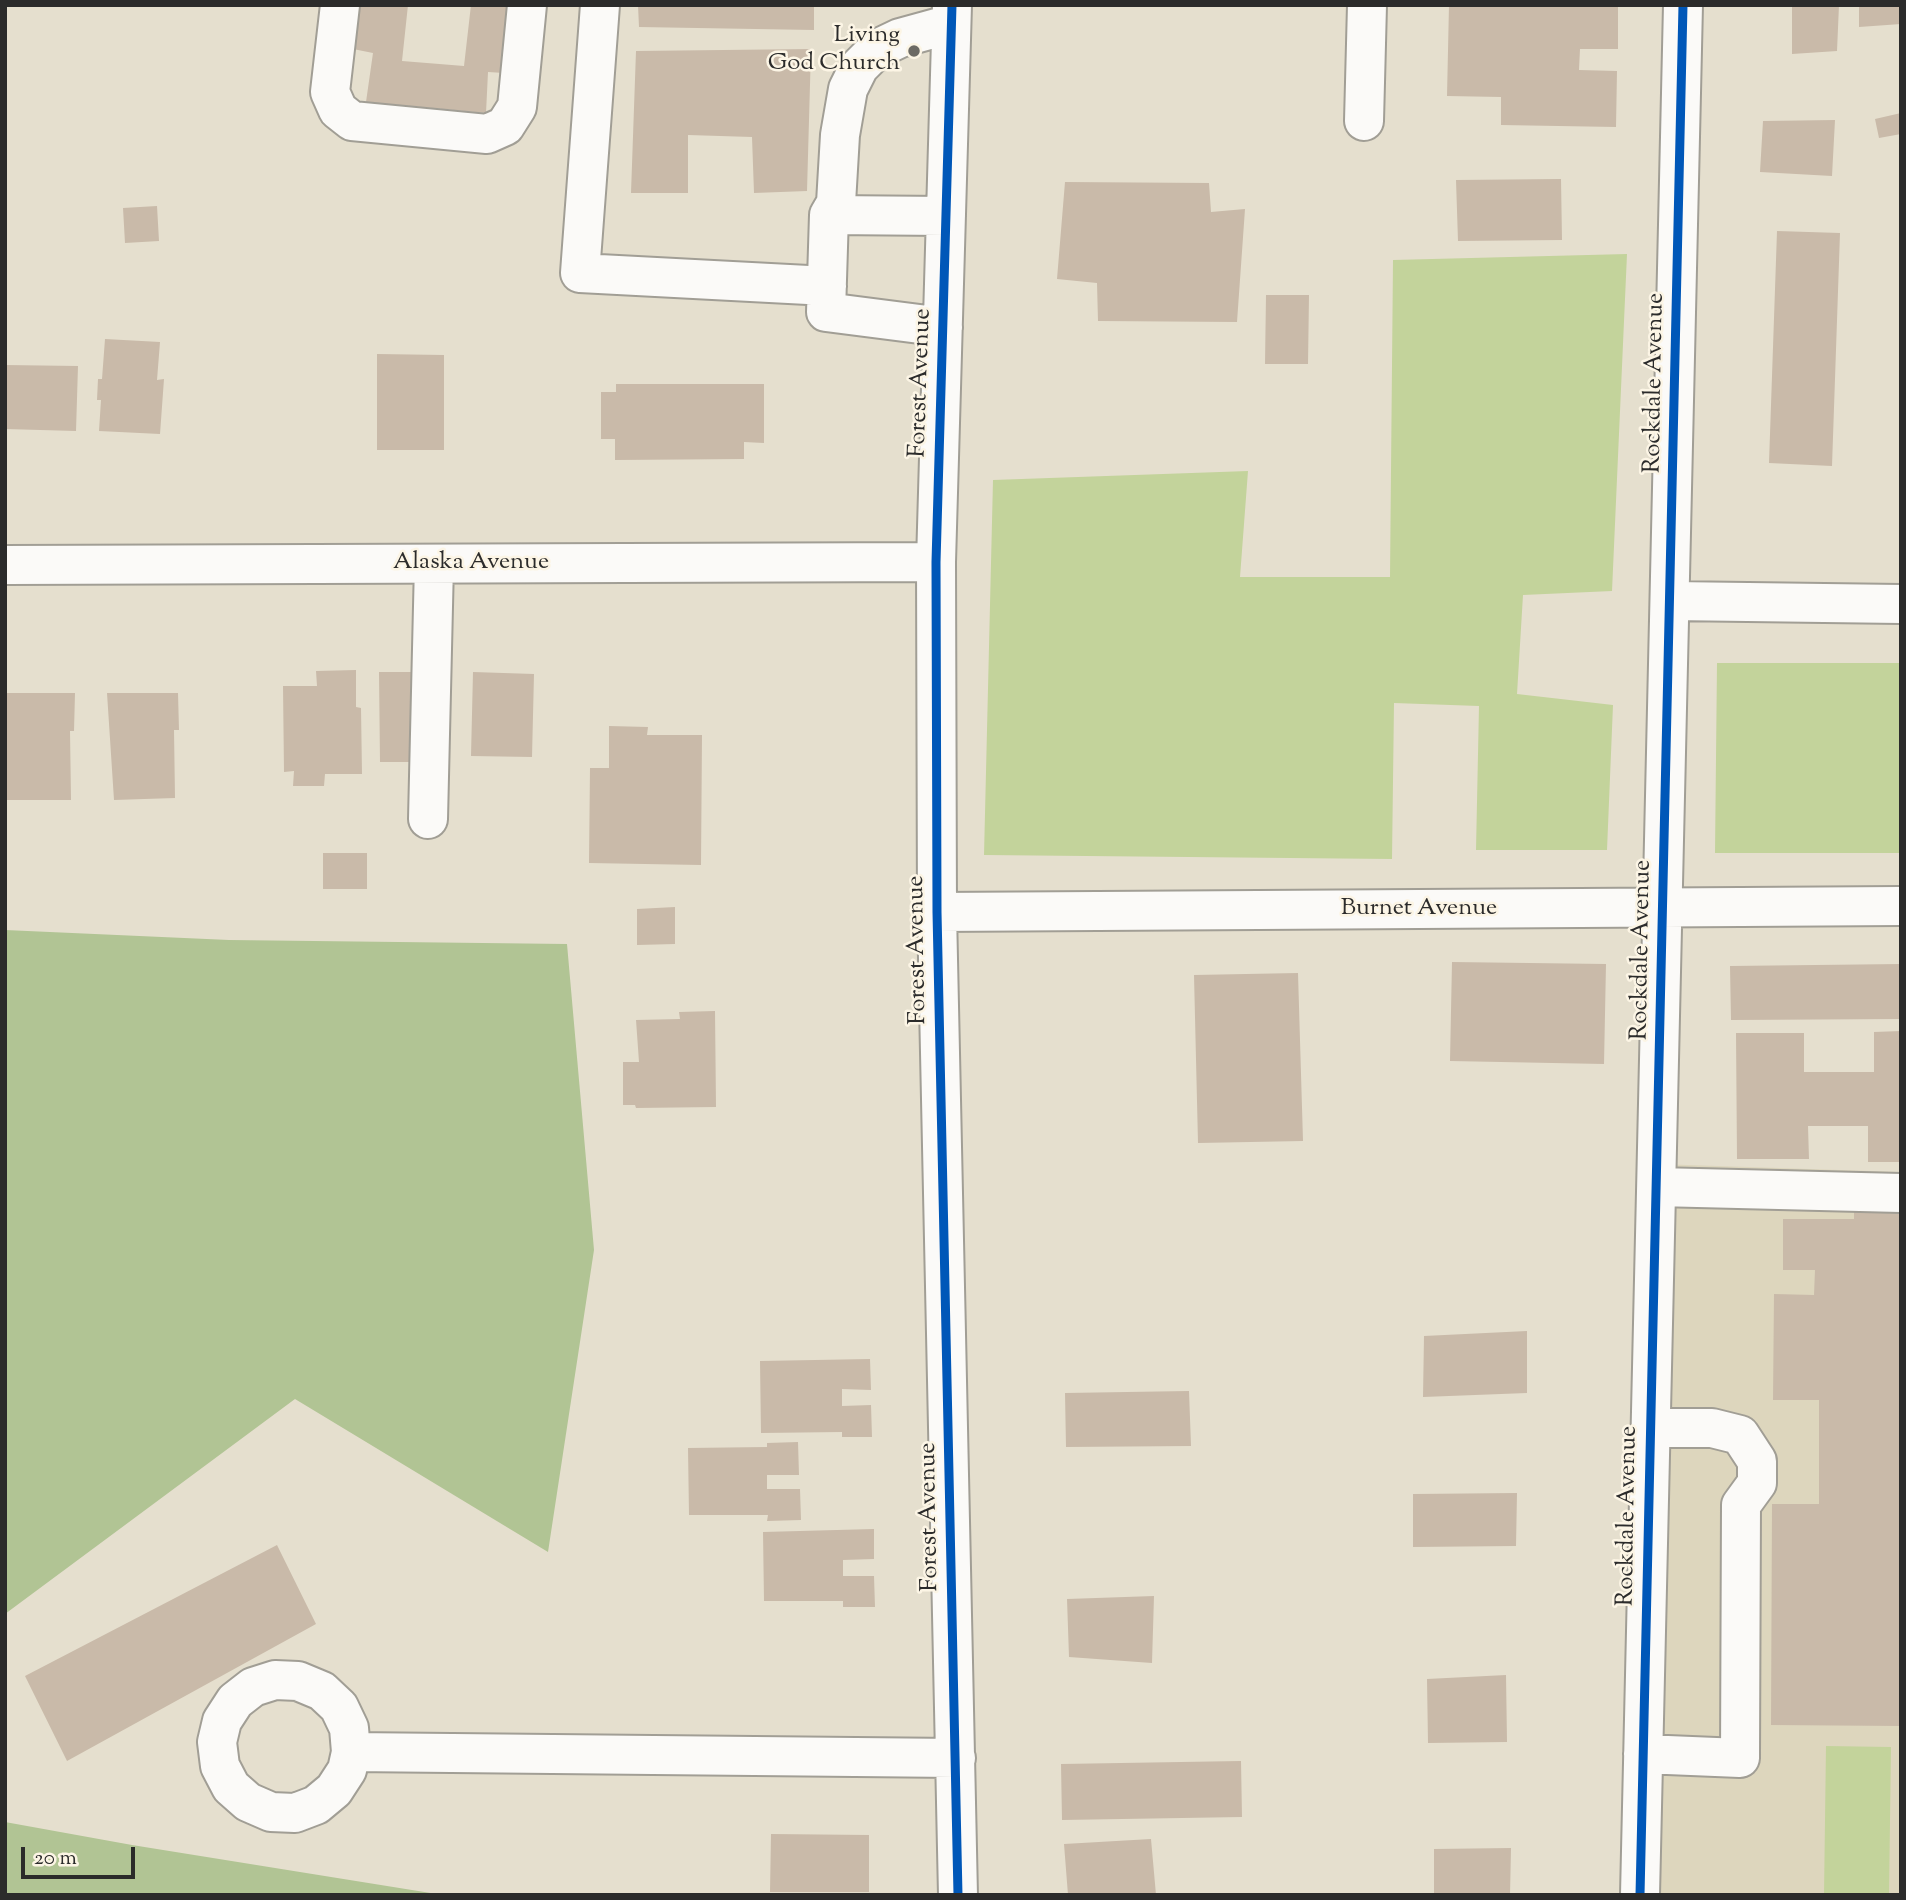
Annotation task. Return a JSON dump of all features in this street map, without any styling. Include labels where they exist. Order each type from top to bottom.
[{"type":"street","points":[[340,5],[330,92],[338,110],[352,121],[487,134],[505,126],[517,107],[527,5]]},
{"type":"street","points":[[600,5],[580,274],[826,299],[943,327]]},
{"type":"street","points":[[1364,121],[1367,5]]},
{"type":"street","name":"Rockdale Avenue","points":[[1640,1895],[1683,5]]},
{"type":"street","points":[[826,299],[829,215],[836,203],[840,135],[848,89],[859,67],[877,49],[952,14]]},
{"type":"street","name":"Forest Avenue","points":[[952,14],[936,562],[937,912],[958,1895]]},
{"type":"street","points":[[829,215],[946,216]]},
{"type":"street","name":"Alaska Avenue","points":[[5,565],[936,562]]},
{"type":"street","points":[[428,819],[434,564]]},
{"type":"street","points":[[1671,601],[1901,604]]},
{"type":"street","name":"Burnet Avenue","points":[[937,912],[1901,906]]},
{"type":"street","points":[[1657,1187],[1901,1193]]},
{"type":"street","points":[[1643,1755],[1740,1758],[1741,1505],[1757,1483],[1757,1461],[1740,1435],[1712,1428],[1651,1428]]},
{"type":"street","points":[[351,1752],[956,1758]]},
{"type":"shaded area","points":[[1657,1164],[1901,1172],[1901,1895],[1640,1895]]},
{"type":"green space","points":[[1627,254],[1612,591],[1523,595],[1517,694],[1613,705],[1607,850],[1476,850],[1479,706],[1394,703],[1392,859],[984,855],[993,480],[1248,471],[1240,577],[1390,577],[1393,260]]},
{"type":"green space","points":[[1717,663],[1901,663],[1901,853],[1715,853]]},
{"type":"green space","points":[[5,930],[229,940],[567,944],[594,1250],[548,1552],[295,1399],[5,1614]]},
{"type":"green space","points":[[1826,1746],[1891,1747],[1889,1895],[1824,1895]]},
{"type":"green space","points":[[5,1822],[132,1845],[443,1895],[5,1895]]},
{"type":"building","points":[[358,5],[408,5],[402,61],[464,66],[471,5],[513,5],[504,73],[488,72],[486,113],[366,102],[373,53],[353,49]]},
{"type":"building","points":[[638,5],[814,5],[814,30],[639,27]]},
{"type":"building","points":[[1449,5],[1618,5],[1618,49],[1580,49],[1579,70],[1617,71],[1616,127],[1501,125],[1501,97],[1447,96]]},
{"type":"building","points":[[1792,5],[1839,5],[1837,51],[1792,54]]},
{"type":"building","points":[[1859,5],[1901,5],[1901,24],[1859,27]]},
{"type":"building","points":[[811,49],[807,191],[754,193],[752,137],[688,135],[688,193],[631,193],[636,51]]},
{"type":"building","points":[[1901,113],[1901,134],[1879,138],[1875,119]]},
{"type":"building","points":[[1835,120],[1832,176],[1760,172],[1763,121]]},
{"type":"building","points":[[1561,179],[1562,240],[1458,241],[1456,180]]},
{"type":"building","points":[[1065,182],[1209,183],[1211,212],[1245,209],[1237,322],[1098,321],[1097,283],[1057,279]]},
{"type":"building","points":[[157,206],[159,241],[125,243],[123,208]]},
{"type":"building","points":[[1777,231],[1840,233],[1832,466],[1769,463]]},
{"type":"building","points":[[1266,295],[1309,295],[1308,364],[1265,364]]},
{"type":"building","points":[[105,339],[160,342],[157,380],[164,379],[160,434],[99,431],[101,400],[97,400],[98,379],[102,379]]},
{"type":"building","points":[[377,354],[444,355],[444,450],[377,450]]},
{"type":"building","points":[[5,365],[78,366],[76,431],[5,429]]},
{"type":"building","points":[[616,384],[764,384],[764,443],[744,442],[744,459],[615,460],[615,439],[601,439],[601,392],[616,392]]},
{"type":"building","points":[[356,670],[356,707],[361,708],[362,774],[325,774],[324,786],[293,786],[294,771],[284,772],[283,686],[317,686],[316,671]]},
{"type":"building","points":[[379,672],[420,672],[421,762],[380,762]]},
{"type":"building","points":[[473,672],[534,674],[532,757],[471,756]]},
{"type":"building","points":[[5,693],[75,693],[74,731],[70,731],[71,800],[6,800]]},
{"type":"building","points":[[107,693],[178,693],[179,730],[174,730],[175,798],[114,800]]},
{"type":"building","points":[[609,726],[648,727],[647,735],[702,735],[701,865],[589,863],[590,768],[609,768]]},
{"type":"building","points":[[323,853],[367,853],[367,889],[323,889]]},
{"type":"building","points":[[675,907],[675,944],[637,945],[637,909]]},
{"type":"building","points":[[1452,962],[1606,964],[1604,1064],[1450,1061]]},
{"type":"building","points":[[1901,964],[1901,1019],[1731,1020],[1730,966]]},
{"type":"building","points":[[1298,973],[1303,1141],[1198,1143],[1194,975]]},
{"type":"building","points":[[715,1011],[716,1107],[636,1108],[635,1105],[623,1105],[623,1062],[639,1062],[636,1020],[680,1019],[679,1012]]},
{"type":"building","points":[[1901,1031],[1901,1162],[1868,1162],[1868,1126],[1808,1126],[1809,1159],[1737,1159],[1736,1033],[1804,1033],[1804,1072],[1874,1072],[1874,1032]]},
{"type":"building","points":[[1854,1200],[1901,1201],[1901,1726],[1771,1725],[1772,1504],[1819,1504],[1819,1400],[1773,1400],[1774,1294],[1814,1295],[1815,1270],[1783,1270],[1783,1219],[1854,1219]]},
{"type":"building","points":[[1527,1331],[1527,1393],[1423,1397],[1424,1336]]},
{"type":"building","points":[[870,1359],[871,1390],[842,1389],[842,1406],[871,1405],[872,1437],[842,1437],[842,1432],[761,1433],[760,1361]]},
{"type":"building","points":[[1189,1391],[1191,1446],[1066,1447],[1065,1393]]},
{"type":"building","points":[[798,1442],[799,1475],[767,1475],[767,1489],[800,1489],[801,1520],[767,1521],[768,1515],[689,1515],[688,1448],[767,1447],[767,1443]]},
{"type":"building","points":[[1517,1493],[1516,1546],[1413,1547],[1413,1494]]},
{"type":"building","points":[[874,1529],[874,1559],[843,1560],[843,1576],[874,1576],[875,1607],[843,1607],[843,1601],[764,1601],[763,1532]]},
{"type":"building","points":[[277,1545],[316,1624],[67,1761],[25,1676]]},
{"type":"building","points":[[1154,1596],[1152,1663],[1069,1657],[1067,1599]]},
{"type":"building","points":[[1506,1675],[1507,1742],[1428,1743],[1427,1679]]},
{"type":"building","points":[[1241,1761],[1242,1817],[1062,1820],[1061,1764]]},
{"type":"building","points":[[771,1834],[869,1835],[869,1892],[770,1892]]},
{"type":"building","points":[[1151,1839],[1156,1895],[1068,1895],[1064,1844]]},
{"type":"building","points":[[1511,1848],[1510,1895],[1434,1895],[1434,1849]]},
{"type":"cycle path","points":[[952,5],[936,562],[937,912],[958,1895]]},
{"type":"cycle path","points":[[1640,1895],[1683,5]]},
{"type":"place","name":"Living God Church","points":[[914,51]]}]
